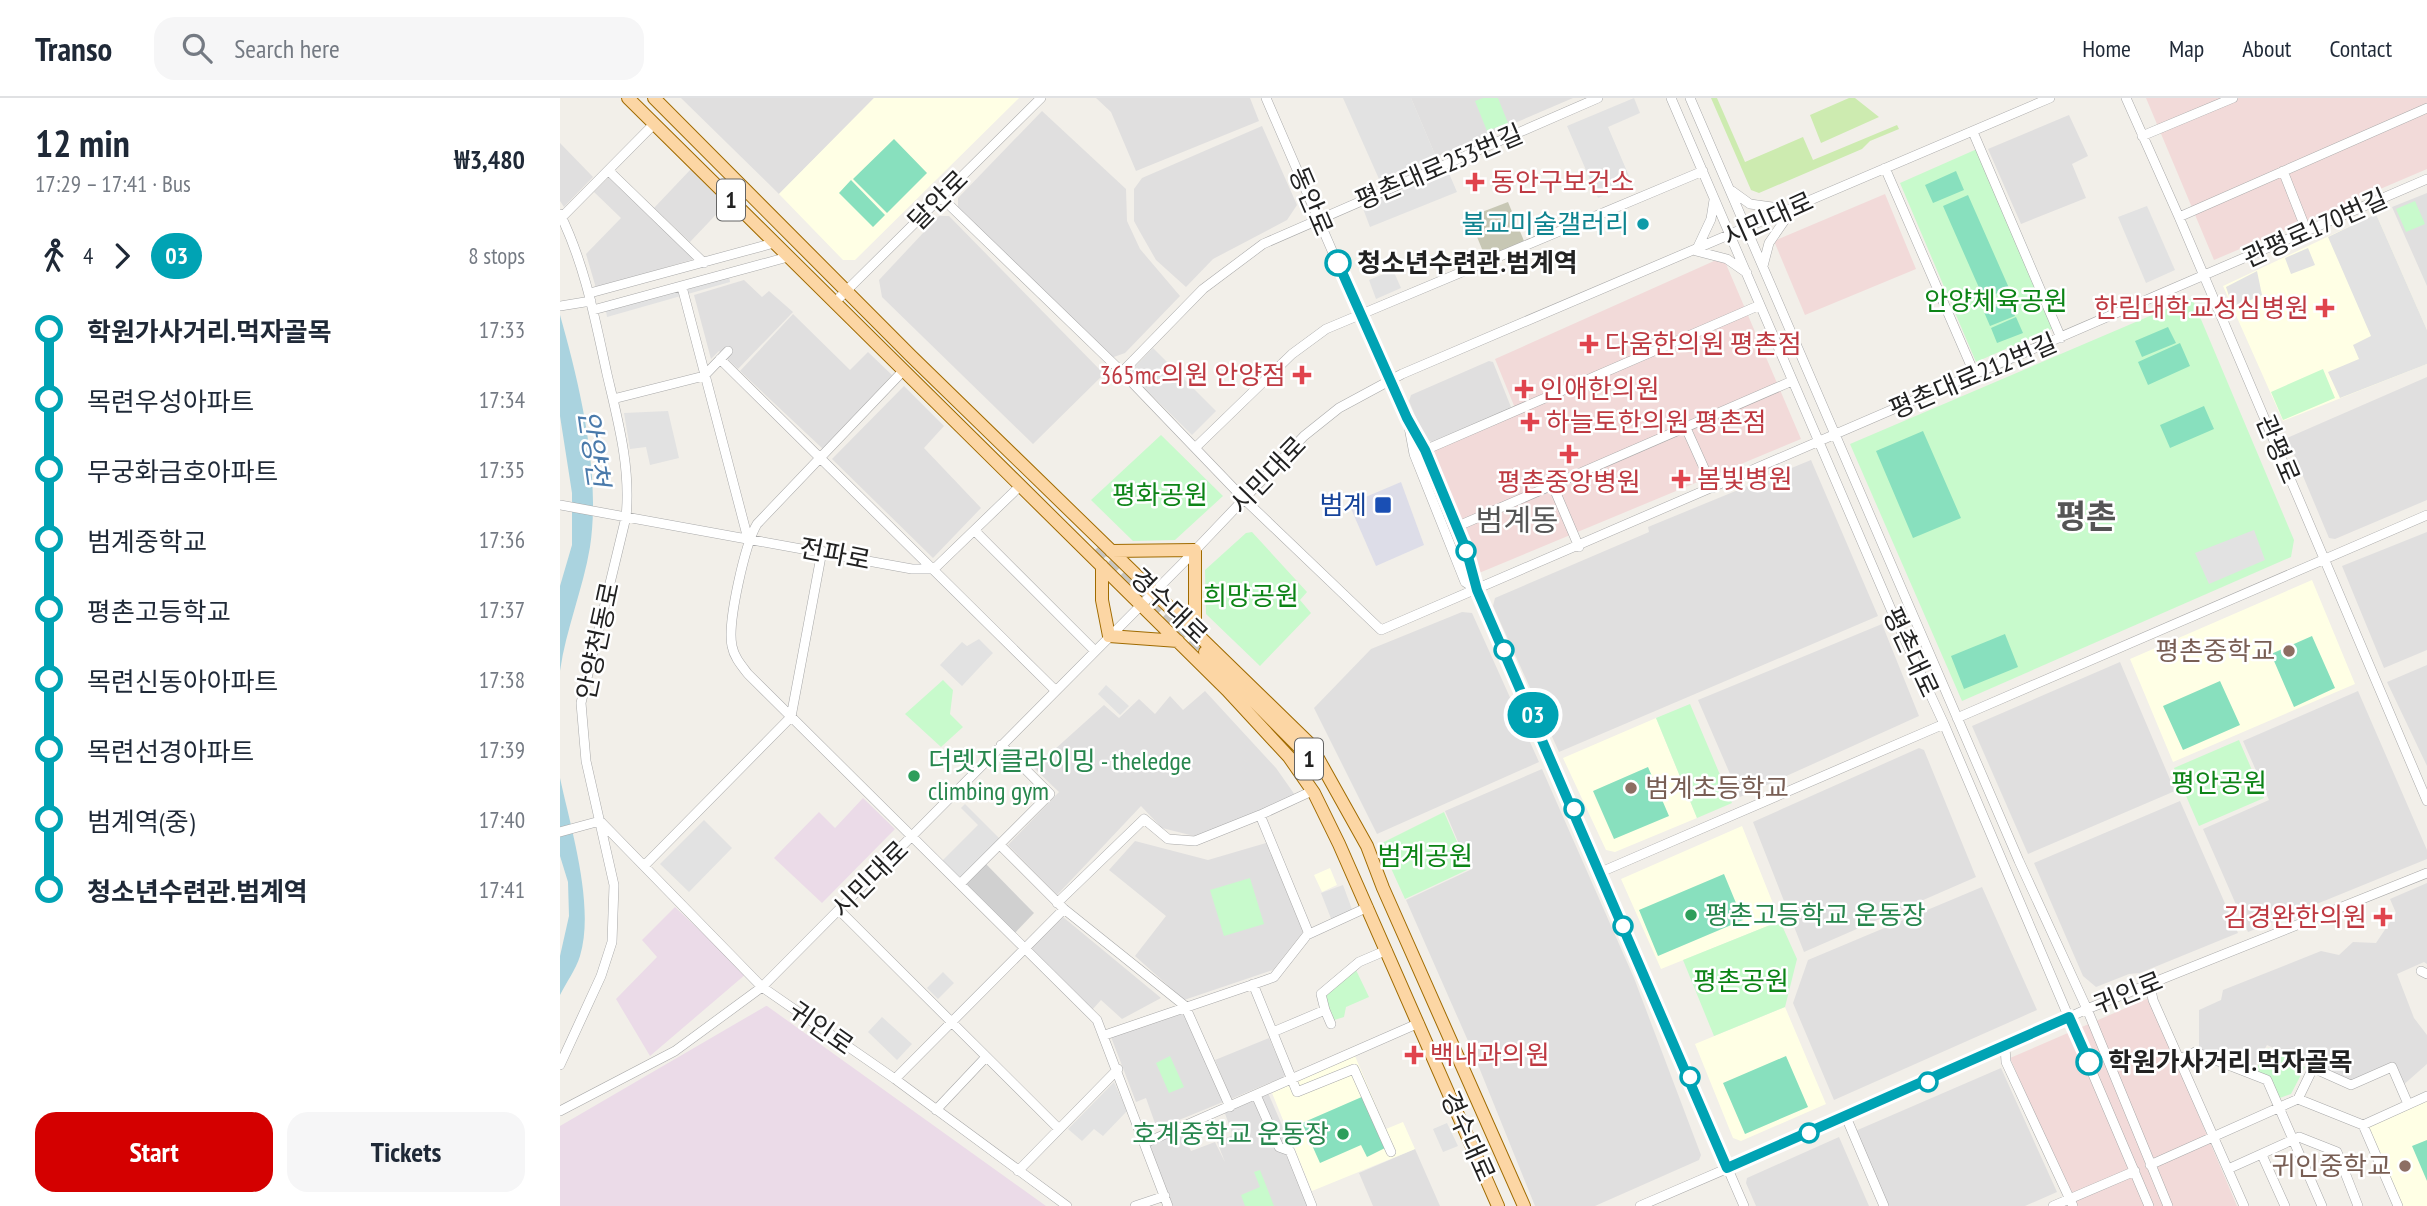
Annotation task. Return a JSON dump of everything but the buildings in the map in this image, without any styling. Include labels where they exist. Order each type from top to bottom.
[{"type":"main road","name":"경수대로","points":[[628,98],[1102,566],[1290,757],[1312,791],[1365,902],[1498,1206]]},
{"type":"main road","name":"경수대로","points":[[654,98],[911,356],[1195,629],[1310,744],[1367,846],[1382,888]]},
{"type":"main road","name":"경수대로","points":[[911,356],[1097,548],[916,384]]},
{"type":"main road","points":[[1111,551],[1195,550],[1195,629]]},
{"type":"main road","points":[[1102,566],[1102,600],[1109,636],[1178,642]]},
{"type":"main road","name":"경수대로","points":[[1365,902],[1318,789],[1301,763],[1203,654],[1302,750],[1328,784],[1382,888],[1524,1206]]},
{"type":"street","name":"달안로","points":[[834,303],[1041,98]]},
{"type":"street","name":"동안로","points":[[1266,98],[1389,380],[1425,450],[1476,578],[1477,590],[1744,1206]]},
{"type":"street","name":"평촌대로253번길","points":[[1122,372],[1224,271],[1263,244],[1598,98]]},
{"type":"street","name":"평촌대로","points":[[1671,98],[1944,724],[2149,1206]]},
{"type":"street","name":"평촌대로","points":[[1690,98],[1957,718],[2087,1009],[2168,1206]]},
{"type":"street","name":"시민대로","points":[[560,1111],[675,1051],[762,987],[1195,550],[1304,436],[1339,408],[1389,380],[1732,236],[2050,98]]},
{"type":"street","name":"관평로","points":[[2126,98],[2427,801]]},
{"type":"street","points":[[2142,136],[2233,98]]},
{"type":"street","points":[[2179,217],[2427,108]]},
{"type":"street","points":[[561,216],[610,172],[654,124]]},
{"type":"street","points":[[1973,132],[2061,338]]},
{"type":"street","points":[[1885,168],[1975,375]]},
{"type":"street","points":[[1196,447],[1292,354],[1326,329],[1361,317],[1703,171]]},
{"type":"street","points":[[2283,171],[2307,232]]},
{"type":"street","points":[[610,172],[704,263]]},
{"type":"street","name":"관평로170번길","points":[[2204,277],[2427,179]]},
{"type":"street","points":[[1729,189],[1750,204],[1792,209],[1769,243],[1763,268]]},
{"type":"street","points":[[1715,196],[1711,219],[1696,251],[1727,259],[1748,275]]},
{"type":"street","points":[[941,197],[1122,372],[1244,499]]},
{"type":"street","name":"안양천동로","points":[[560,1065],[601,976],[612,942],[614,885],[586,761],[581,703],[622,517],[627,466],[591,301],[561,216]]},
{"type":"street","points":[[591,301],[774,243]]},
{"type":"street","points":[[560,306],[682,287],[788,257]]},
{"type":"street","name":"평촌대로212번길","points":[[1244,499],[1381,630],[2204,277]]},
{"type":"street","points":[[682,287],[748,539]]},
{"type":"street","points":[[1425,450],[1760,305]]},
{"type":"street","points":[[613,399],[704,376],[728,351]]},
{"type":"street","points":[[720,359],[1055,690]]},
{"type":"street","points":[[903,371],[757,524],[748,539],[732,624],[731,645],[748,674],[1097,1020],[1118,1069],[1168,1206]]},
{"type":"street","points":[[1456,527],[1793,381]]},
{"type":"street","name":"동안로","points":[[1407,418],[1414,454],[1465,582],[1477,590]]},
{"type":"street","points":[[1686,428],[1713,488]]},
{"type":"street","points":[[934,569],[976,532],[1020,486]]},
{"type":"street","points":[[1553,486],[1579,547]]},
{"type":"street","name":"전파로","points":[[560,505],[912,569],[934,569]]},
{"type":"street","points":[[1957,718],[2427,515]]},
{"type":"street","points":[[976,532],[1095,651]]},
{"type":"street","points":[[644,866],[791,717],[822,551]]},
{"type":"street","points":[[1601,872],[1944,724]]},
{"type":"street","points":[[960,884],[1050,794],[1001,745]]},
{"type":"street","points":[[895,1079],[953,1024],[1025,949],[1061,906],[1144,819],[1168,839],[1195,841],[1312,791]]},
{"type":"street","points":[[1260,815],[1309,934]]},
{"type":"street","points":[[560,832],[600,821]]},
{"type":"street","name":"귀인로","points":[[600,821],[762,987],[895,1079],[1067,1206]]},
{"type":"street","points":[[1000,845],[1061,906],[1185,1006],[1230,1107]]},
{"type":"street","name":"귀인로","points":[[1640,1206],[2087,1009],[2427,873]]},
{"type":"street","points":[[1105,1035],[1273,977],[1309,934],[1365,902]]},
{"type":"street","points":[[839,910],[1059,1129]]},
{"type":"street","points":[[1331,1024],[1321,994],[1360,962],[1387,950]]},
{"type":"street","points":[[1253,984],[1297,1091],[1354,1069],[1391,1152]]},
{"type":"street","points":[[2150,985],[2153,1000],[2244,1206]]},
{"type":"street","points":[[1273,1032],[1325,1010]]},
{"type":"street","points":[[1145,1143],[1419,1023]]},
{"type":"street","points":[[2005,1047],[2006,1062],[2071,1202]]},
{"type":"street","points":[[2180,1059],[2195,1052],[2267,1080],[2322,1206]]},
{"type":"street","points":[[936,1110],[986,1057]]},
{"type":"street","points":[[2150,1165],[2298,1099],[2313,1068],[2351,1085],[2392,1067],[2408,1104]]},
{"type":"street","points":[[1018,1171],[1118,1069]]},
{"type":"street","points":[[2096,1078],[2111,1070]]},
{"type":"street","points":[[1256,1095],[1279,1147],[1290,1151],[1312,1206]]},
{"type":"street","points":[[2363,1125],[2427,1096]]},
{"type":"street","points":[[2298,1099],[2363,1125],[2398,1206]]},
{"type":"street","points":[[1846,1117],[1884,1206]]},
{"type":"street","points":[[2228,1169],[2300,1137],[2337,1153],[2358,1206]]},
{"type":"street","points":[[2262,1155],[2285,1206]]},
{"type":"street","points":[[2053,1206],[2071,1202],[2135,1171]]},
{"type":"street","points":[[1135,1206],[1165,1196]]},
{"type":"shaded area","points":[[681,98],[874,98],[779,194]]},
{"type":"shaded area","points":[[874,98],[1019,98],[855,260],[843,260],[779,194]]},
{"type":"shaded area","points":[[1096,98],[1250,98],[1259,121],[1136,171],[1111,112]]},
{"type":"shaded area","points":[[1343,98],[1411,98],[1436,157],[1379,179]]},
{"type":"shaded area","points":[[1411,98],[1573,98],[1436,157]]},
{"type":"shaded area","points":[[1634,98],[1640,113],[1608,127],[1632,183],[1598,198],[1567,126]]},
{"type":"shaded area","points":[[2146,98],[2427,98],[2427,169],[2214,260]]},
{"type":"shaded area","points":[[1042,111],[1126,189],[1127,221],[1140,249],[1180,296],[1125,353],[1111,358],[958,208],[958,198]]},
{"type":"shaded area","points":[[2069,115],[2088,156],[2072,164],[2086,198],[2021,224],[1988,149]]},
{"type":"shaded area","points":[[1262,126],[1297,205],[1287,220],[1213,259],[1186,287],[1156,260],[1134,221],[1134,189],[1142,178]]},
{"type":"shaded area","points":[[560,143],[593,177],[564,207],[560,201]]},
{"type":"shaded area","points":[[691,169],[727,203],[690,242],[654,208]]},
{"type":"shaded area","points":[[1448,171],[1457,192],[1370,227],[1362,206]]},
{"type":"shaded area","points":[[610,176],[694,259],[596,288],[586,254],[621,218],[594,192]]},
{"type":"shaded area","points":[[2427,193],[2427,286],[2392,207]]},
{"type":"shaded area","points":[[1885,194],[1916,269],[1805,315],[1774,241]]},
{"type":"shaded area","points":[[1508,202],[1524,241],[1486,259],[1469,217]]},
{"type":"shaded area","points":[[2147,206],[2175,270],[2146,283],[2118,217]]},
{"type":"shaded area","name":"한림대학교성심병원","points":[[2376,214],[2427,330],[2427,364],[2283,421],[2223,286]]},
{"type":"shaded area","points":[[2376,214],[2427,330],[2427,364],[2340,398],[2328,372],[2359,359],[2353,345],[2371,336],[2328,237]]},
{"type":"shaded area","points":[[939,216],[949,216],[1104,374],[1033,444],[882,297],[879,280]]},
{"type":"shaded area","points":[[2308,248],[2315,265],[2291,274],[2285,258]]},
{"type":"shaded area","points":[[1723,257],[1801,439],[1479,573],[1432,450],[1517,413],[1495,359]]},
{"type":"shaded area","points":[[1393,270],[1401,288],[1376,299],[1369,280]]},
{"type":"shaded area","points":[[2257,271],[2262,295],[2233,308],[2226,287]]},
{"type":"shaded area","points":[[729,276],[730,282],[607,317],[606,311]]},
{"type":"shaded area","points":[[744,280],[762,297],[769,291],[793,312],[738,369],[719,351],[711,359],[694,295]]},
{"type":"shaded area","points":[[793,314],[850,370],[868,352],[892,375],[823,449],[740,371]]},
{"type":"shaded area","points":[[1153,348],[1216,411],[1192,435],[1129,373]]},
{"type":"shaded area","points":[[1489,361],[1493,362],[1511,407],[1505,413],[1434,443],[1425,439],[1409,401],[1411,395]]},
{"type":"shaded area","points":[[2427,377],[2427,500],[2335,539],[2329,538],[2287,438]]},
{"type":"shaded area","points":[[904,386],[944,426],[924,448],[981,508],[933,558],[832,459]]},
{"type":"shaded area","points":[[668,411],[679,458],[650,465],[646,447],[630,449],[624,413]]},
{"type":"shaded area","points":[[1811,460],[1878,616],[1559,752],[1493,606],[1495,598],[1649,532],[1648,527]]},
{"type":"shaded area","points":[[1401,482],[1424,545],[1376,566],[1349,504]]},
{"type":"shaded area","points":[[2254,530],[2265,560],[2209,584],[2195,553]]},
{"type":"shaded area","points":[[2427,532],[2427,650],[2384,668],[2342,566]]},
{"type":"shaded area","points":[[2312,580],[2355,684],[2173,762],[2130,659]]},
{"type":"shaded area","points":[[1462,612],[1472,613],[1539,762],[1377,834],[1314,708],[1371,649]]},
{"type":"shaded area","points":[[1882,624],[1919,716],[1740,797],[1698,700]]},
{"type":"shaded area","points":[[979,639],[993,653],[962,686],[940,665],[962,642],[967,646]]},
{"type":"shaded area","points":[[2120,662],[2175,791],[2028,854],[1972,726]]},
{"type":"shaded area","points":[[2427,665],[2427,766],[2387,682]]},
{"type":"shaded area","points":[[1106,685],[1129,706],[1120,715],[1098,694]]},
{"type":"shaded area","points":[[1205,691],[1276,768],[1295,795],[1231,825],[1194,836],[1162,828],[1141,806],[1057,895],[1008,845],[1059,792],[1034,768],[1104,705],[1119,718],[1139,699],[1155,714],[1170,696],[1183,710]]},
{"type":"shaded area","points":[[2358,691],[2427,850],[2427,859],[2248,932],[2203,829],[2269,800],[2243,741]]},
{"type":"shaded area","name":"범계초등학교","points":[[1656,718],[1697,818],[1615,852],[1606,850],[1563,758]]},
{"type":"shaded area","points":[[1919,748],[1924,750],[1976,877],[1804,952],[1753,822]]},
{"type":"shaded area","points":[[1542,769],[1634,978],[1701,1155],[1699,1160],[1595,1206],[1535,1206],[1472,1050],[1406,900],[1470,870],[1445,811]]},
{"type":"shaded area","points":[[863,798],[895,829],[822,903],[774,858],[819,812],[835,828]]},
{"type":"shaded area","points":[[2180,801],[2238,933],[2140,973],[2129,974],[2096,987],[2083,976],[2034,863]]},
{"type":"shaded area","points":[[965,804],[1000,839],[960,880],[942,861],[978,825],[961,808]]},
{"type":"shaded area","points":[[704,820],[732,848],[689,892],[660,864]]},
{"type":"shaded area","points":[[1742,826],[1780,921],[1661,969],[1621,879]]},
{"type":"shaded area","points":[[1135,841],[1208,860],[1266,843],[1303,932],[1273,970],[1184,1000],[1135,956],[1166,916],[1109,870]]},
{"type":"shaded area","points":[[985,863],[1034,913],[1013,935],[963,885]]},
{"type":"shaded area","points":[[1330,868],[1337,885],[1322,892],[1314,875]]},
{"type":"shaded area","points":[[2427,883],[2427,964],[2424,962],[2397,974],[2414,1018],[2427,1035],[2427,1064],[2401,1087],[2393,1066],[2348,1082],[2267,1045],[2252,1071],[2199,1049],[2199,1010],[2221,1000],[2223,990],[2321,951],[2339,955],[2353,942],[2376,943],[2396,913],[2390,899]]},
{"type":"shaded area","points":[[1343,885],[1353,912],[1332,921],[1321,893]]},
{"type":"shaded area","points":[[1982,887],[2037,1010],[1834,1100],[1793,1003],[1808,960]]},
{"type":"shaded area","points":[[675,907],[746,974],[650,1056],[616,999],[657,957],[642,940]]},
{"type":"shaded area","points":[[1063,917],[1161,998],[1122,1019],[1101,1000],[1092,1010],[1033,952],[1032,947]]},
{"type":"shaded area","points":[[943,972],[954,983],[938,999],[927,988]]},
{"type":"shaded area","points":[[2149,998],[2237,1206],[2075,1206],[2010,1058]]},
{"type":"shaded area","points":[[767,1006],[1046,1206],[560,1206],[560,1126]]},
{"type":"shaded area","points":[[1785,1007],[1826,1104],[1741,1141],[1733,1138],[1695,1044]]},
{"type":"shaded area","points":[[1184,1009],[1223,1102],[1157,1129],[1146,1098],[1136,1102],[1111,1037]]},
{"type":"shaded area","points":[[882,1017],[912,1044],[897,1060],[868,1032]]},
{"type":"shaded area","points":[[1269,1038],[1286,1076],[1231,1099],[1215,1060]]},
{"type":"shaded area","points":[[1355,1056],[1386,1129],[1403,1122],[1415,1149],[1312,1191],[1272,1093]]},
{"type":"shaded area","points":[[2001,1068],[2057,1192],[2025,1206],[1886,1206],[1853,1132]]},
{"type":"shaded area","points":[[1114,1082],[1127,1111],[1103,1136],[1094,1129],[1082,1141],[1068,1129]]},
{"type":"shaded area","points":[[1268,1093],[1317,1206],[1171,1206],[1149,1143],[1181,1130],[1191,1151],[1215,1142],[1225,1162],[1217,1142],[1233,1135],[1224,1111]]},
{"type":"shaded area","name":"귀인중학교","points":[[2427,1101],[2427,1206],[2400,1206],[2368,1127]]},
{"type":"shaded area","points":[[1447,1123],[1458,1146],[1443,1152],[1433,1129]]},
{"type":"shaded area","points":[[1839,1137],[1869,1206],[1756,1206],[1746,1183],[1747,1178]]},
{"type":"shaded area","points":[[1415,1149],[1440,1206],[1373,1206],[1359,1173]]},
{"type":"green space","points":[[1498,98],[1508,123],[1487,131],[1475,101]]},
{"type":"green space","points":[[1711,98],[1717,98],[1745,162],[1803,137],[1813,160],[1897,125],[1899,129],[1870,141],[1862,149],[1759,193],[1751,190]]},
{"type":"green space","points":[[1849,98],[1855,98],[1879,117],[1821,143],[1810,115]]},
{"type":"green space","points":[[894,139],[927,173],[887,213],[853,179]]},
{"type":"green space","name":"안양체육공원","points":[[1977,149],[2054,328],[1976,362],[1900,183]]},
{"type":"green space","points":[[1956,171],[1964,190],[1933,203],[1925,185]]},
{"type":"green space","points":[[851,180],[885,215],[873,227],[839,193]]},
{"type":"green space","points":[[1968,195],[2009,288],[1984,299],[1943,206]]},
{"type":"green space","points":[[2415,201],[2425,224],[2406,232],[2396,209]]},
{"type":"green space","points":[[2192,298],[2294,540],[2291,557],[1962,701],[1850,444]]},
{"type":"green space","points":[[2009,301],[2015,316],[1990,326],[1984,312]]},
{"type":"green space","points":[[2016,317],[2023,333],[1997,343],[1991,328]]},
{"type":"green space","points":[[2168,327],[2176,343],[2142,357],[2135,341]]},
{"type":"green space","points":[[2180,343],[2190,366],[2148,385],[2138,362]]},
{"type":"green space","points":[[2323,369],[2335,398],[2283,420],[2271,392]]},
{"type":"green space","points":[[2204,406],[2214,429],[2170,448],[2160,425]]},
{"type":"green space","points":[[1923,431],[1961,518],[1913,538],[1876,451]]},
{"type":"green space","name":"평화공원","points":[[1161,435],[1223,496],[1175,540],[1133,541],[1091,500]]},
{"type":"green space","name":"희망공원","points":[[1252,532],[1307,592],[1300,600],[1311,613],[1260,666],[1206,614],[1205,570],[1246,533]]},
{"type":"green space","points":[[2005,634],[2018,667],[1964,689],[1951,656]]},
{"type":"green space","points":[[2312,636],[2335,688],[2294,707],[2271,654]]},
{"type":"green space","points":[[943,680],[953,690],[950,714],[963,727],[941,747],[905,714]]},
{"type":"green space","points":[[2220,681],[2240,725],[2183,750],[2163,706]]},
{"type":"green space","points":[[1690,704],[1732,803],[1697,818],[1656,718]]},
{"type":"green space","name":"평안공원","points":[[2239,740],[2264,798],[2199,826],[2174,768]]},
{"type":"green space","points":[[1648,767],[1669,816],[1614,839],[1593,791]]},
{"type":"green space","name":"범계공원","points":[[1444,812],[1469,869],[1405,899],[1380,844]]},
{"type":"green space","name":"평촌고등학교 운동장","points":[[1724,874],[1743,920],[1658,956],[1639,910]]},
{"type":"green space","points":[[1250,878],[1264,924],[1224,936],[1210,890]]},
{"type":"green space","name":"평촌공원","points":[[1780,921],[1797,959],[1785,1007],[1714,1036],[1683,960]]},
{"type":"green space","points":[[1356,970],[1369,997],[1346,1007],[1344,1017],[1331,1021],[1321,997]]},
{"type":"green space","points":[[2268,1048],[2305,1067],[2291,1094],[2277,1099],[2268,1078],[2254,1073]]},
{"type":"green space","points":[[1170,1056],[1184,1087],[1169,1093],[1156,1063]]},
{"type":"green space","points":[[1786,1056],[1808,1107],[1745,1134],[1723,1083]]},
{"type":"green space","name":"호계중학교 운동장","points":[[1364,1096],[1385,1148],[1367,1157],[1361,1145],[1320,1163],[1302,1123]]},
{"type":"green space","points":[[2427,1140],[2427,1181],[2412,1146]]},
{"type":"green space","points":[[1260,1170],[1274,1206],[1245,1206],[1241,1195],[1260,1187],[1254,1172]]},
{"type":"water","points":[[560,315],[587,430],[593,519],[590,547],[560,671],[560,586],[572,545],[572,493],[560,416]]},
{"type":"water","points":[[560,778],[580,867],[585,914],[580,956],[560,995],[560,956],[569,916],[568,882],[560,856]]},
{"type":"tunnel","points":[[1095,550],[1136,592]]},
{"type":"tunnel","points":[[1141,588],[1205,652]]},
{"type":"bus line","name":"03","points":[[1338,263],[1378,357],[1425,450],[1466,549],[1476,578],[1477,590],[1608,887],[1727,1168],[1928,1082],[2069,1017],[2089,1062]]},
{"type":"place","name":"동안구보건소","points":[[1475,182]]},
{"type":"place","name":"불교미술갤러리","points":[[1643,224]]},
{"type":"place","name":"청소년수련관.범계역","points":[[1338,263]]},
{"type":"place","name":"한림대학교성심병원","points":[[2325,308]]},
{"type":"place","name":"다움한의원 평촌점","points":[[1589,344]]},
{"type":"place","name":"365mc의원 안양점","points":[[1302,375]]},
{"type":"place","name":"인애한의원","points":[[1524,389]]},
{"type":"place","name":"하늘토한의원 평촌점","points":[[1530,422]]},
{"type":"place","name":"평촌중앙병원","points":[[1569,454]]},
{"type":"place","name":"봄빛병원","points":[[1681,479]]},
{"type":"place","name":"범계","points":[[1383,505]]},
{"type":"place","name":"평촌중학교","points":[[2289,651]]},
{"type":"place","name":"더렛지클라이밍 - theledge climbing gym","points":[[914,776]]},
{"type":"place","name":"범계초등학교","points":[[1631,788]]},
{"type":"place","name":"평촌고등학교 운동장","points":[[1691,915]]},
{"type":"place","name":"김경완한의원","points":[[2383,917]]},
{"type":"place","name":"백내과의원","points":[[1414,1055]]},
{"type":"place","name":"학원가사거리.먹자골목","points":[[2089,1062]]},
{"type":"place","name":"호계중학교 운동장","points":[[1343,1134]]},
{"type":"place","name":"귀인중학교","points":[[2405,1166]]},
{"type":"district","name":"평촌","points":[[2086,516]]},
{"type":"district","name":"범계동","points":[[1517,521]]},
{"type":"water label","name":"안양천","points":[[594,448]]}]
